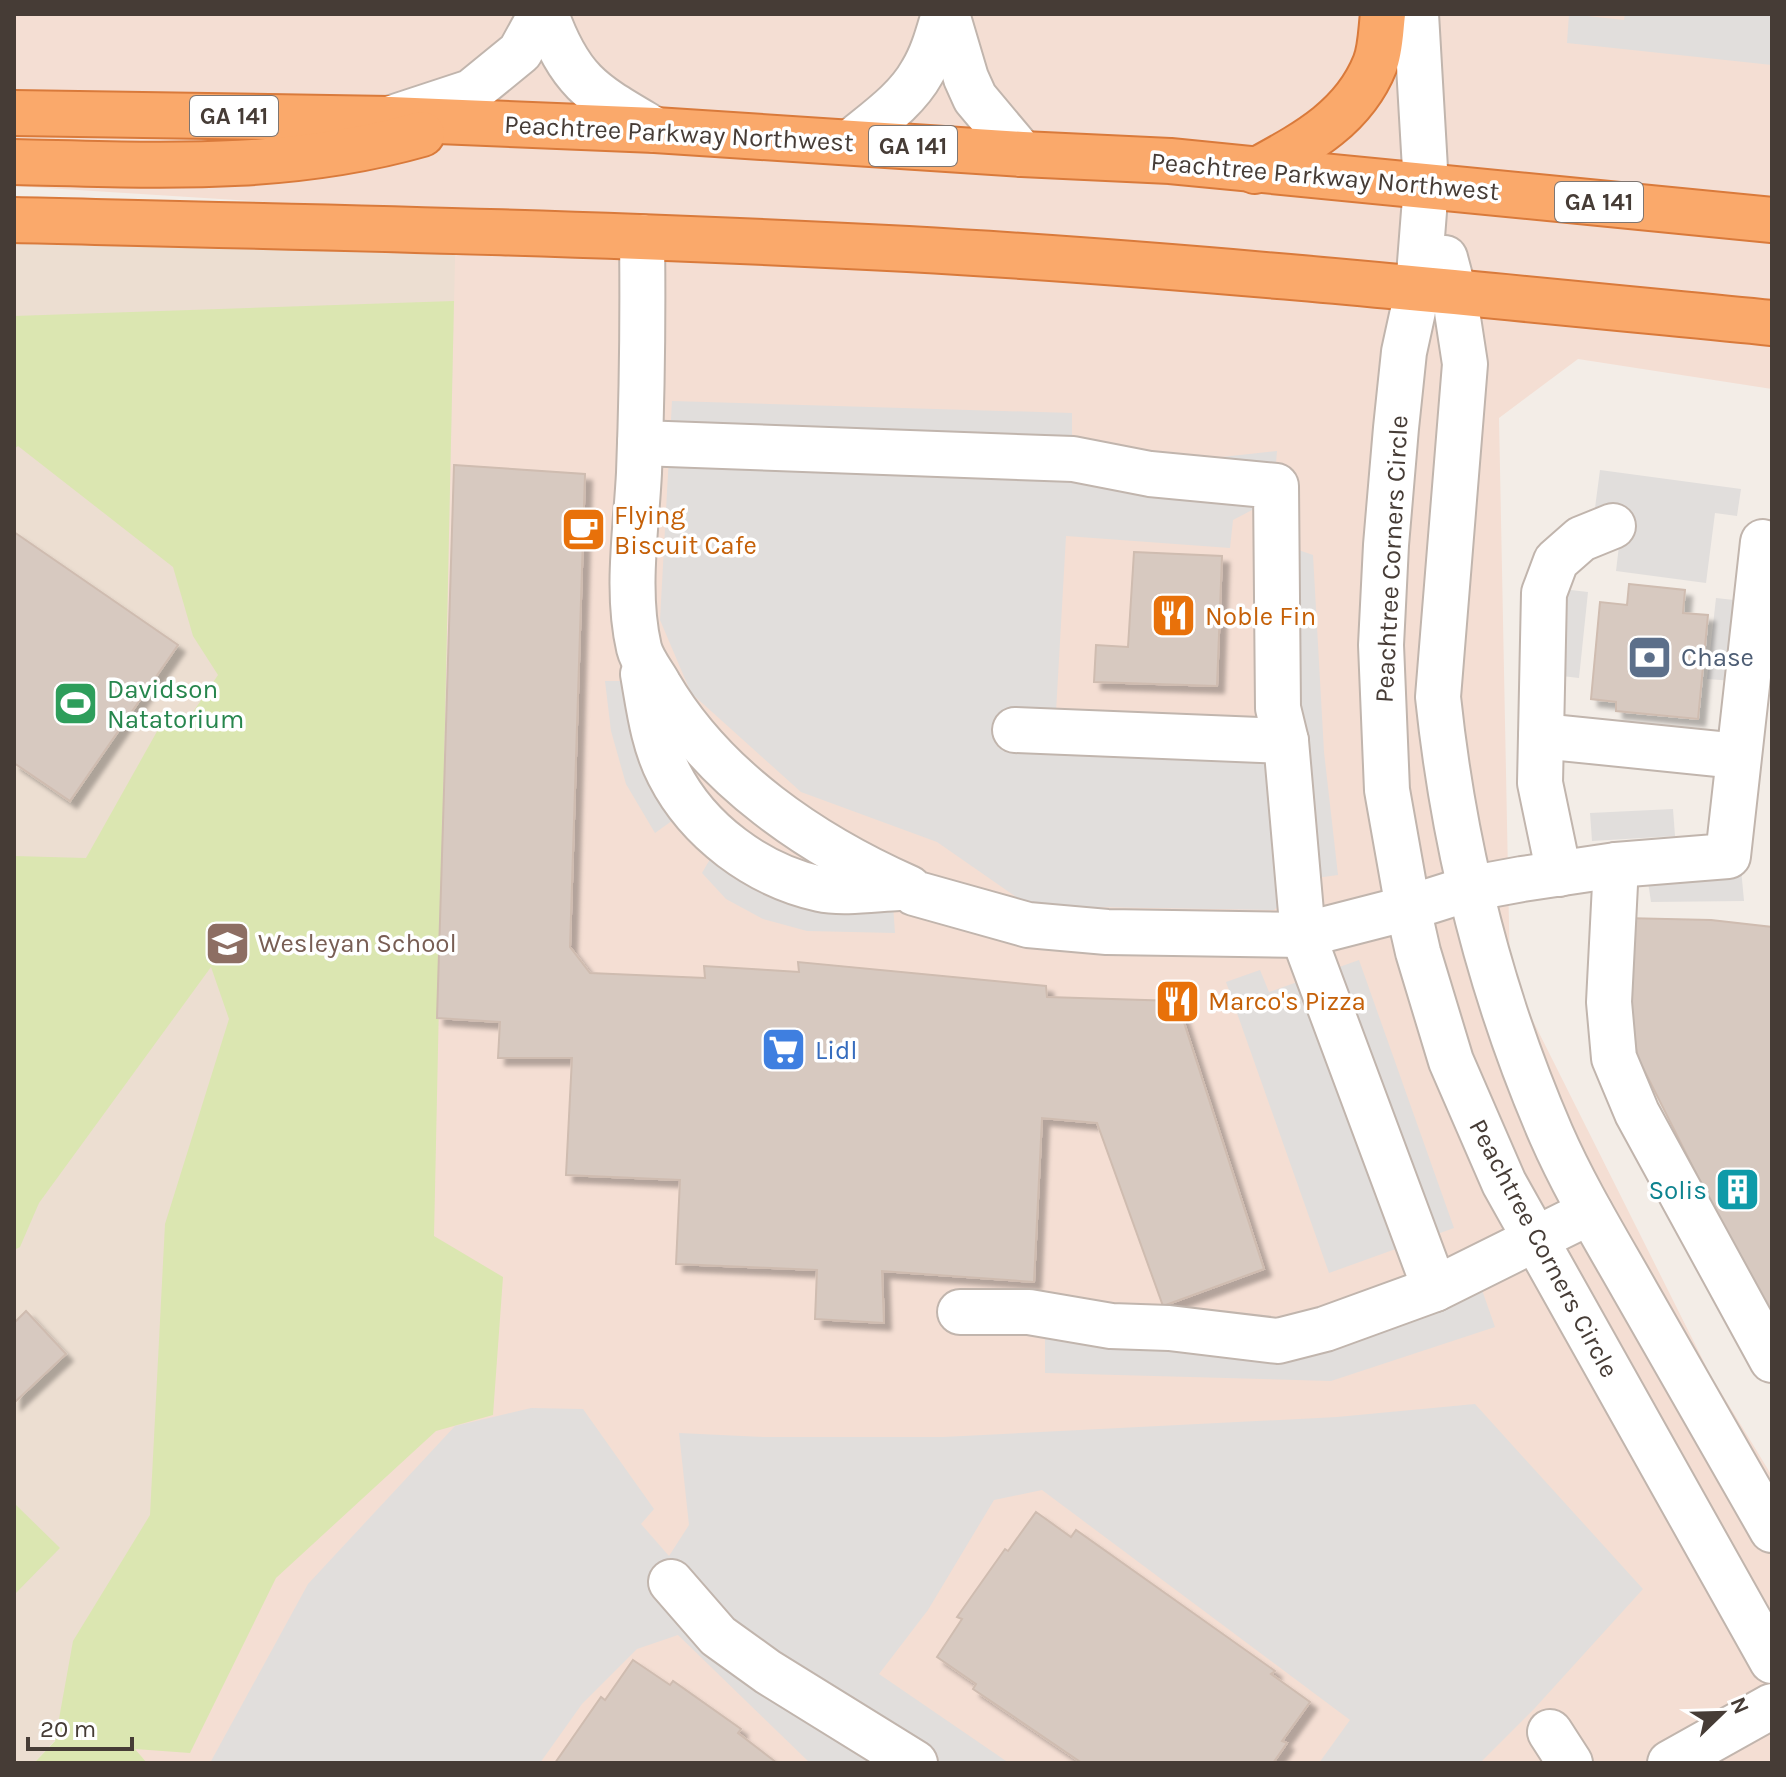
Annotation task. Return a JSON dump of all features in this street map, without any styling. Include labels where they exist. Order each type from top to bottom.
[{"type":"highway","points":[[1255,171],[1320,134],[1350,106],[1376,62],[1383,14]]},
{"type":"highway","name":"Peachtree Parkway Northwest","points":[[14,113],[390,119],[655,130],[1170,161],[1772,220]]},
{"type":"highway","points":[[14,162],[253,164],[377,147],[455,122]]},
{"type":"highway","points":[[14,220],[642,237],[910,249],[1436,290],[1772,323]]},
{"type":"street","points":[[390,119],[471,92],[520,52],[544,14]]},
{"type":"street","points":[[544,14],[565,59],[586,86],[655,130]]},
{"type":"street","points":[[851,142],[893,108],[922,74],[946,14]]},
{"type":"street","points":[[946,14],[975,98],[1022,154]]},
{"type":"street","name":"Peachtree Corners Circle","points":[[1416,14],[1426,186],[1436,290],[1465,364],[1438,697],[1443,750],[1468,889],[1498,997],[1552,1137],[1590,1212],[1772,1530]]},
{"type":"street","points":[[642,237],[640,443],[633,603],[651,727],[669,774],[703,824],[758,867],[822,889],[909,888]]},
{"type":"street","name":"Peachtree Corners Circle","points":[[1436,290],[1404,352],[1386,545],[1381,645],[1387,790],[1408,908],[1451,1061],[1492,1158],[1534,1240],[1772,1661]]},
{"type":"street","points":[[640,443],[1073,459],[1150,474],[1276,486],[1278,708],[1286,741],[1303,935],[1435,1289]]},
{"type":"street","points":[[1559,874],[1540,783],[1544,593],[1556,561],[1581,539],[1613,526]]},
{"type":"street","points":[[640,652],[667,698],[700,742],[749,788],[808,835],[914,893],[1028,925],[1107,932],[1303,935],[1468,889],[1616,865],[1728,856],[1763,542]]},
{"type":"street","points":[[1015,730],[1286,741]]},
{"type":"street","points":[[1541,736],[1738,756]]},
{"type":"street","points":[[1616,865],[1609,1002],[1614,1058],[1637,1113],[1772,1360]]},
{"type":"street","points":[[960,1312],[1029,1312],[1111,1326],[1169,1328],[1278,1341],[1325,1329],[1435,1289],[1590,1212]]},
{"type":"street","points":[[671,1582],[718,1636],[915,1763]]},
{"type":"street","points":[[1670,1763],[1772,1706]]},
{"type":"shaded area","points":[[14,14],[1772,14],[1772,389],[1578,359],[1499,418],[1510,975],[1711,1376],[1772,1476],[1772,1763],[147,1763],[91,1702],[455,214],[14,186]]},
{"type":"shaded area","points":[[1569,14],[1624,20],[1625,14],[1772,14],[1772,65],[1567,43]]},
{"type":"shaded area","name":"Wesleyan School","points":[[456,214],[433,1259],[91,1702],[34,1763],[14,1763],[14,216]]},
{"type":"shaded area","points":[[672,401],[1072,413],[1072,445],[1167,463],[1277,451],[1273,499],[1233,520],[1230,548],[1066,536],[1054,747],[1262,754],[1287,546],[1313,555],[1324,752],[1338,875],[1309,879],[1274,910],[1029,906],[937,842],[801,792],[691,693],[660,620]]},
{"type":"shaded area","points":[[1600,470],[1741,489],[1737,516],[1715,513],[1706,583],[1616,571],[1623,512],[1595,508]]},
{"type":"shaded area","points":[[1562,589],[1588,592],[1579,678],[1553,675]]},
{"type":"shaded area","points":[[1716,598],[1743,601],[1734,681],[1707,679]]},
{"type":"shaded area","points":[[605,681],[635,681],[680,815],[655,833],[626,784],[611,731]]},
{"type":"shaded area","points":[[1673,809],[1675,836],[1592,841],[1590,813]]},
{"type":"shaded area","points":[[717,847],[893,905],[895,933],[807,931],[763,919],[726,899],[702,873]]},
{"type":"shaded area","points":[[1741,869],[1744,901],[1651,902],[1647,875]]},
{"type":"shaded area","points":[[1359,960],[1454,1228],[1329,1273],[1226,982],[1260,970],[1269,992]]},
{"type":"shaded area","points":[[1482,1290],[1495,1327],[1331,1381],[1045,1373],[1045,1336],[1318,1345]]},
{"type":"shaded area","points":[[1475,1404],[1643,1589],[1534,1709],[1480,1763],[1319,1763],[1350,1720],[1042,1490],[994,1500],[928,1610],[879,1674],[1009,1763],[810,1763],[678,1635],[637,1649],[582,1704],[540,1763],[210,1763],[308,1584],[455,1426],[531,1408],[583,1409],[654,1509],[641,1524],[669,1556],[689,1525],[679,1433],[763,1437],[943,1437],[1337,1417]]},
{"type":"green space","name":"Wesleyan School","points":[[454,301],[434,1236],[503,1277],[493,1415],[436,1431],[276,1578],[190,1753],[135,1749],[147,1763],[34,1763],[55,1741],[73,1641],[150,1515],[165,1224],[229,1019],[211,967],[39,1203],[20,1247],[14,1250],[14,856],[86,858],[169,710],[187,721],[218,675],[193,636],[173,567],[18,446],[14,449],[14,316]]},
{"type":"green space","points":[[14,1503],[60,1548],[14,1595]]},
{"type":"building","points":[[454,465],[585,474],[570,947],[590,973],[705,978],[704,966],[799,972],[798,962],[1046,986],[1047,997],[1177,1001],[1264,1269],[1163,1306],[1097,1123],[1042,1118],[1034,1282],[882,1271],[884,1323],[815,1319],[817,1270],[676,1264],[680,1180],[566,1175],[572,1058],[498,1058],[500,1022],[437,1018]]},
{"type":"building","name":"Davidson Natatorium","points":[[14,532],[178,645],[70,801],[14,763]]},
{"type":"building","points":[[1134,552],[1222,556],[1217,686],[1094,682],[1096,645],[1128,647]]},
{"type":"building","name":"Chase","points":[[1629,584],[1685,590],[1683,613],[1708,615],[1698,719],[1616,711],[1616,702],[1591,699],[1600,602],[1627,605]]},
{"type":"building","name":"Solis","points":[[1623,918],[1711,920],[1772,927],[1772,1324],[1637,1056],[1627,983]]},
{"type":"building","points":[[26,1311],[66,1354],[14,1403],[14,1323]]},
{"type":"building","points":[[1036,1512],[1071,1537],[1076,1530],[1275,1671],[1271,1674],[1310,1702],[1282,1741],[1287,1743],[1273,1763],[1082,1763],[973,1689],[976,1684],[937,1657],[962,1619],[957,1617],[1005,1549],[1008,1551]]},
{"type":"building","points":[[633,1660],[670,1685],[673,1681],[741,1729],[738,1733],[777,1763],[555,1763],[601,1697],[605,1700]]},
{"type":"place","name":"Flying Biscuit Cafe","points":[[583,530]]},
{"type":"place","name":"Noble Fin","points":[[1174,616]]},
{"type":"place","name":"Chase","points":[[1650,657]]},
{"type":"place","name":"Davidson Natatorium","points":[[76,704]]},
{"type":"place","name":"Wesleyan School","points":[[227,943]]},
{"type":"place","name":"Marco's Pizza","points":[[1177,1001]]},
{"type":"place","name":"Lidl","points":[[784,1050]]},
{"type":"place","name":"Solis","points":[[1738,1190]]}]
